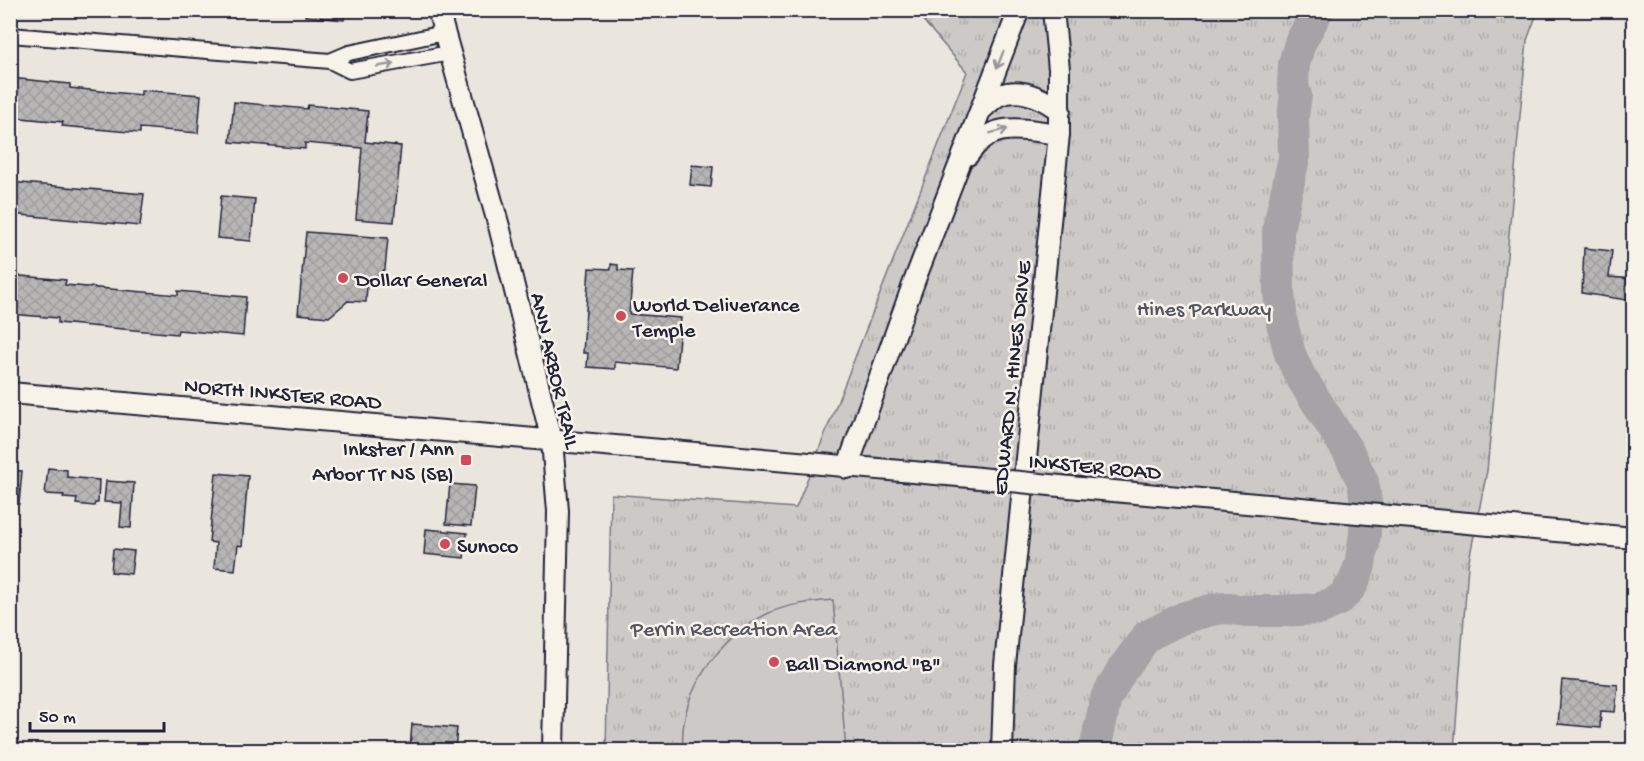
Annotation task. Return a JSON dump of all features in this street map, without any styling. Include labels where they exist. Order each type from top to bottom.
[{"type":"main road","name":"ANN ARBOR TRAIL","points":[[438,10],[500,230],[552,441],[558,511],[553,750]]},
{"type":"main road","points":[[847,468],[1019,10]]},
{"type":"main road","name":"EDWARD N. HINES DRIVE","points":[[1002,750],[1005,665],[1059,134],[1059,69],[1053,10]]},
{"type":"main road","points":[[981,110],[1001,94],[1015,93],[1035,96],[1060,111]]},
{"type":"main road","points":[[958,170],[974,146],[995,130],[1010,129],[1059,134]]},
{"type":"main road","name":"NORTH INKSTER ROAD","points":[[10,393],[552,441]]},
{"type":"main road","name":"INKSTER ROAD","points":[[552,441],[1634,538]]},
{"type":"street","points":[[330,61],[349,53],[444,33]]},
{"type":"street","points":[[10,35],[330,61],[350,71],[450,53]]},
{"type":"green space","name":"Hines Parkway","points":[[915,11],[1538,11],[1527,40],[1487,471],[1468,565],[1454,750],[606,750],[611,494],[796,508],[967,72]]},
{"type":"green space","name":"Ball Diamond \"B\"","points":[[833,600],[846,750],[683,750],[683,729],[687,708],[705,669],[718,652],[751,623],[769,613],[784,607]]},
{"type":"building","points":[[306,10],[345,10],[344,20],[305,16]]},
{"type":"building","points":[[10,78],[70,84],[70,88],[141,95],[141,90],[201,95],[198,133],[140,128],[140,133],[62,126],[63,122],[10,117]]},
{"type":"building","points":[[234,102],[307,109],[308,105],[368,111],[365,142],[401,146],[394,222],[356,219],[362,148],[305,143],[305,149],[230,142]]},
{"type":"building","points":[[692,165],[713,167],[711,187],[690,185]]},
{"type":"building","points":[[10,182],[144,194],[140,226],[10,214]]},
{"type":"building","points":[[221,196],[255,199],[251,241],[217,238]]},
{"type":"building","points":[[306,232],[388,238],[385,269],[367,285],[366,302],[348,301],[329,317],[298,314]]},
{"type":"building","points":[[1584,248],[1612,251],[1609,277],[1634,279],[1633,301],[1582,293]]},
{"type":"building","name":"World Deliverance Temple","points":[[611,264],[618,265],[618,270],[633,271],[629,314],[681,318],[676,368],[615,362],[615,369],[587,367],[588,353],[583,353],[589,268],[611,269]]},
{"type":"building","points":[[10,275],[66,280],[65,285],[178,295],[178,291],[246,297],[243,336],[178,330],[177,334],[58,323],[58,318],[10,314]]},
{"type":"building","points":[[48,468],[67,470],[67,477],[99,480],[98,503],[94,506],[76,504],[77,499],[63,498],[64,495],[45,494]]},
{"type":"building","points":[[10,470],[22,471],[19,504],[10,503]]},
{"type":"building","points":[[216,473],[248,476],[242,546],[238,545],[235,570],[214,568],[216,543],[209,542]]},
{"type":"building","points":[[106,481],[134,483],[131,528],[120,527],[122,503],[104,502]]},
{"type":"building","name":"Sunoco","points":[[450,484],[475,486],[471,526],[446,524]]},
{"type":"building","name":"Sunoco","points":[[426,529],[467,533],[464,558],[424,554]]},
{"type":"building","points":[[113,549],[134,551],[131,574],[111,572]]},
{"type":"building","points":[[1562,680],[1618,685],[1615,712],[1601,711],[1600,728],[1558,724]]},
{"type":"building","points":[[412,724],[457,728],[455,750],[410,750]]},
{"type":"waterway","points":[[1095,750],[1106,698],[1122,670],[1147,636],[1185,617],[1215,609],[1246,611],[1320,609],[1339,600],[1346,593],[1353,584],[1360,565],[1365,534],[1366,503],[1363,482],[1349,453],[1299,374],[1290,354],[1282,323],[1279,292],[1278,230],[1294,158],[1293,116],[1296,95],[1293,85],[1294,64],[1300,43],[1318,10]]},
{"type":"place","name":"Dollar General","points":[[343,278]]},
{"type":"place","name":"World Deliverance Temple","points":[[621,316]]},
{"type":"place","name":"Inkster / Ann Arbor Tr NS (SB)","points":[[466,460]]},
{"type":"place","name":"Sunoco","points":[[445,544]]},
{"type":"place","name":"Ball Diamond \"B\"","points":[[774,662]]},
{"type":"park label","name":"Perrin Recreation Area","points":[[734,627]]}]
